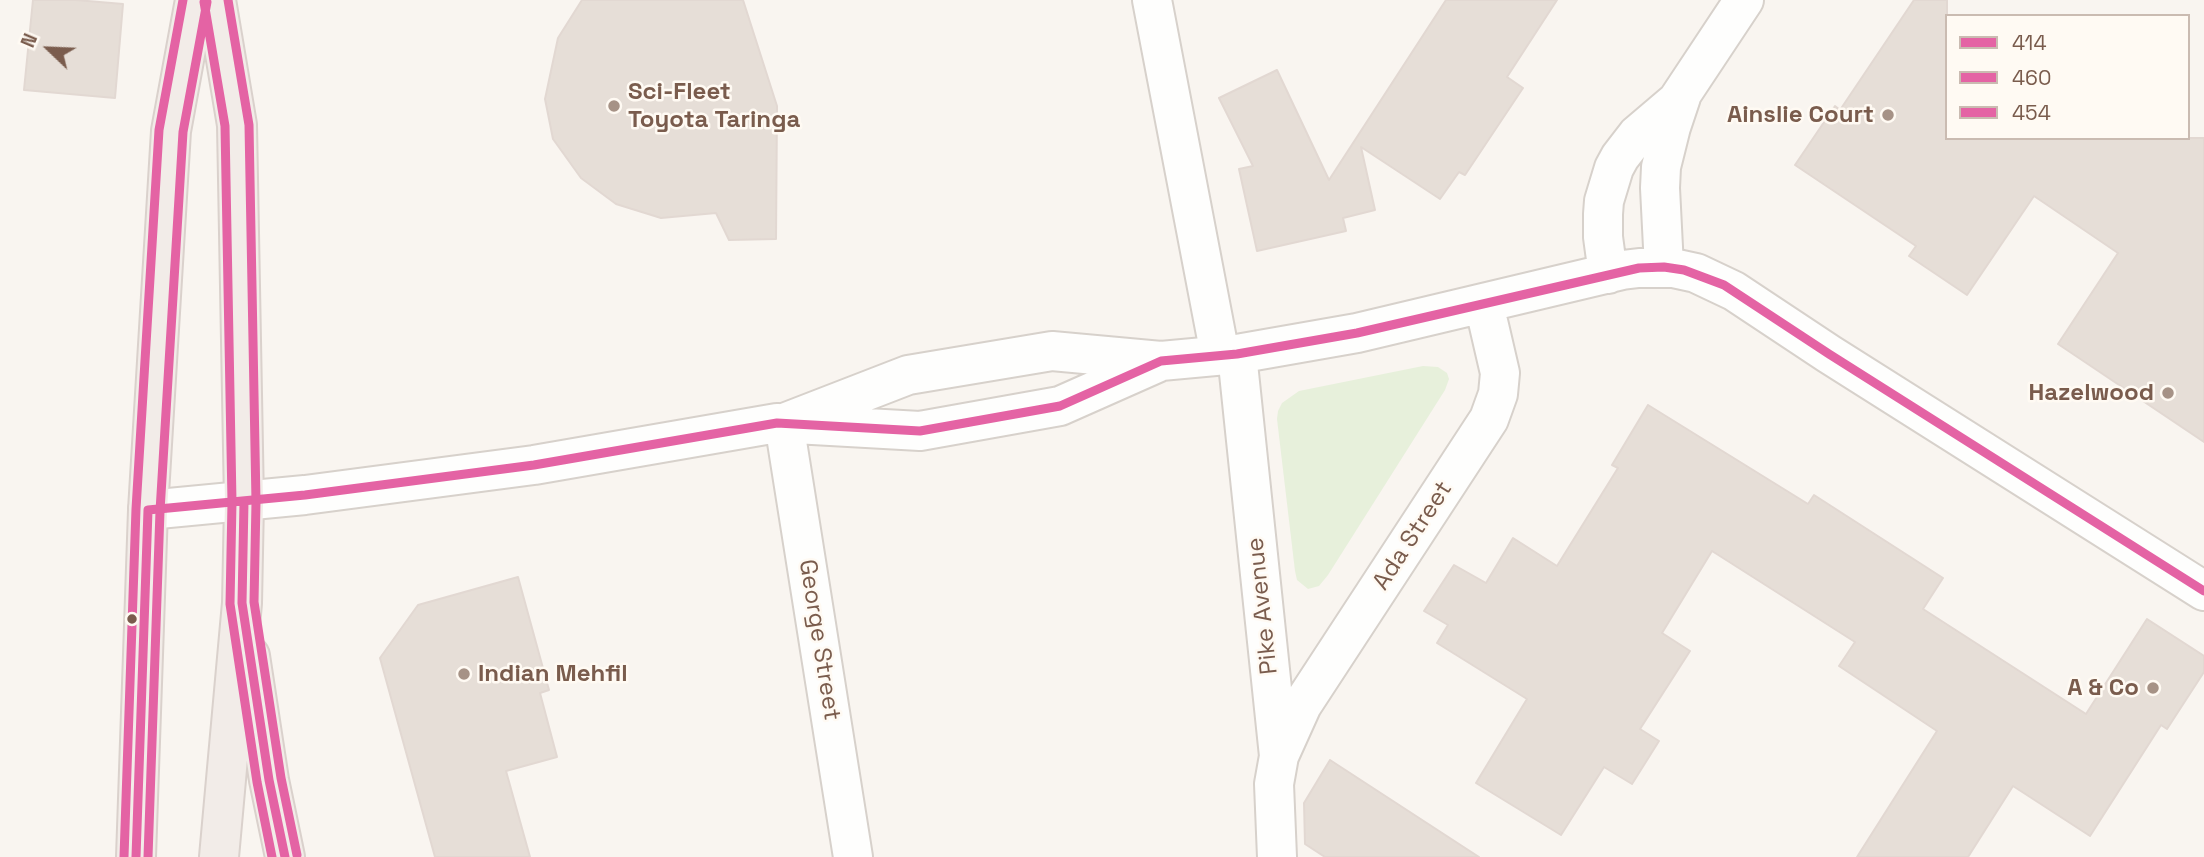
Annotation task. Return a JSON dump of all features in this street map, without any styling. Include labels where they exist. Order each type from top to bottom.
[{"type":"highway","points":[[136,857],[148,510],[171,131],[195,0]]},
{"type":"highway","points":[[216,0],[237,125],[244,502],[242,603],[219,857]]},
{"type":"highway","points":[[242,603],[269,780],[285,857]]},
{"type":"street","name":"Pike Avenue","points":[[1152,0],[1229,355],[1279,756],[1274,784],[1277,857]]},
{"type":"street","points":[[1608,274],[1602,214],[1614,168],[1637,135],[1677,101],[1744,0]]},
{"type":"street","points":[[1664,267],[1661,167],[1683,92]]},
{"type":"street","points":[[148,510],[244,502],[534,465],[784,423],[908,375],[1052,351],[1161,361],[1229,355],[1357,333],[1608,274],[1639,268],[1664,267],[1696,273],[1734,291],[2204,591]]},
{"type":"street","name":"Ada Street","points":[[1279,756],[1302,705],[1489,419],[1498,394],[1500,373],[1483,304]]},
{"type":"street","points":[[784,423],[920,431],[1060,406],[1161,361]]},
{"type":"street","name":"George Street","points":[[784,423],[853,857]]},
{"type":"green space","points":[[1423,366],[1438,367],[1447,373],[1449,379],[1445,390],[1328,575],[1319,586],[1308,589],[1297,580],[1295,571],[1277,419],[1282,403],[1299,391]]},
{"type":"building","points":[[33,0],[123,4],[115,98],[24,90]]},
{"type":"building","points":[[582,0],[743,0],[777,106],[776,239],[729,240],[716,213],[661,218],[616,204],[581,178],[553,139],[545,99],[558,38]]},
{"type":"building","points":[[1446,0],[1557,0],[1507,77],[1523,88],[1465,175],[1459,172],[1440,199],[1361,147],[1375,210],[1343,218],[1346,231],[1257,251],[1239,169],[1253,166],[1219,98],[1277,70],[1329,180]]},
{"type":"building","points":[[1914,0],[1947,0],[1945,140],[2204,138],[2204,442],[2058,344],[2118,253],[2034,196],[1967,295],[1909,256],[1916,246],[1795,165],[1835,106],[1840,110]]},
{"type":"building","points":[[1648,405],[1808,504],[1814,495],[1943,578],[1923,609],[2086,714],[2147,619],[2204,656],[2204,672],[2167,729],[2161,725],[2090,836],[2013,786],[1968,857],[1857,857],[1937,731],[1839,666],[1855,642],[1712,551],[1662,633],[1690,651],[1640,729],[1659,741],[1632,784],[1604,767],[1561,835],[1476,783],[1527,699],[1437,643],[1448,625],[1424,611],[1454,565],[1486,583],[1513,538],[1557,566],[1618,468],[1612,465]]},
{"type":"building","name":"Indian Mehfil","points":[[518,577],[549,690],[540,693],[557,757],[506,771],[530,857],[435,857],[380,658],[418,605]]},
{"type":"building","points":[[1330,760],[1479,857],[1325,857],[1305,844],[1304,803]]},
{"type":"transit line","name":"454","points":[[124,857],[136,509],[159,130],[183,0]]},
{"type":"transit line","name":"454","points":[[228,0],[249,125],[256,502],[254,602],[281,778],[297,855]]},
{"type":"transit line","name":"460","points":[[204,2],[225,126],[232,502],[230,604],[257,782],[272,857]]},
{"type":"transit line","name":"460","points":[[148,857],[160,511],[183,132],[207,2]]},
{"type":"transit line","name":"414","points":[[136,857],[148,510],[305,495],[534,465],[777,423],[920,431],[1060,406],[1161,361],[1237,354],[1357,333],[1639,268],[1664,267],[1684,270],[1724,285],[2204,591]]},
{"type":"transit line","name":"414","points":[[244,502],[242,603],[269,780],[285,857]]},
{"type":"place","name":"Sci-Fleet Toyota Taringa","points":[[614,106]]},
{"type":"place","name":"Ainslie Court","points":[[1888,115]]},
{"type":"place","name":"Hazelwood","points":[[2168,393]]},
{"type":"place","name":"Indian Mehfil","points":[[464,674]]},
{"type":"place","name":"A & Co","points":[[2153,688]]}]
